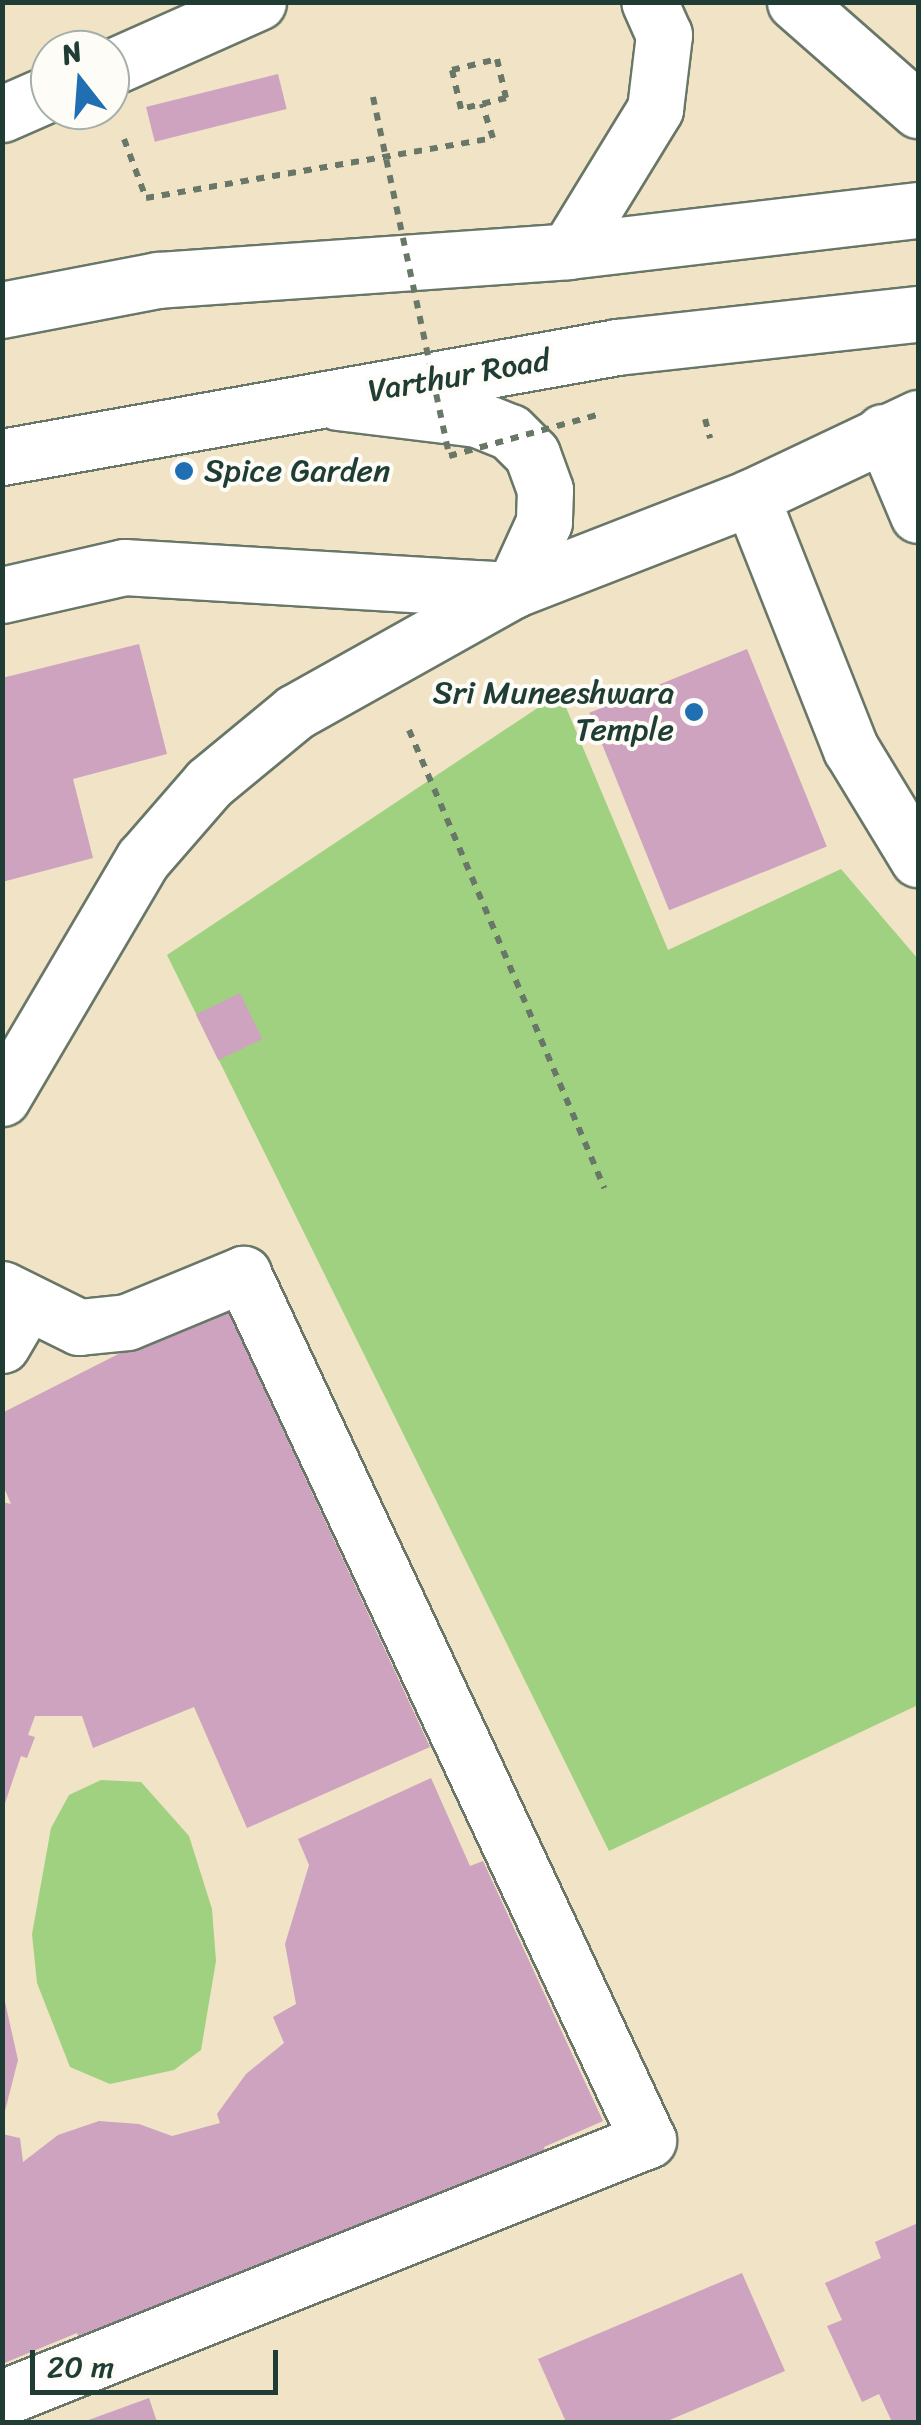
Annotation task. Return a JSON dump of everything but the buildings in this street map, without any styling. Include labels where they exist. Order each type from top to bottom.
[{"type":"street","points":[[130,82],[241,6],[295,2]]},
{"type":"street","points":[[568,251],[655,110],[664,35],[650,2]]},
{"type":"street","points":[[795,2],[918,110]]},
{"type":"street","points":[[2,114],[30,102]]},
{"type":"street","points":[[2,310],[158,280],[568,251],[918,210]]},
{"type":"street","name":"Varthur Road","points":[[2,458],[617,348],[918,314]]},
{"type":"street","points":[[323,400],[478,419],[510,432],[532,454],[546,490],[544,522],[513,590]]},
{"type":"street","points":[[2,1098],[143,859],[198,796],[295,712],[513,590],[751,497],[901,425],[918,516]]},
{"type":"street","points":[[751,497],[851,749],[918,860]]},
{"type":"street","points":[[2,595],[124,567],[513,590]]},
{"type":"street","points":[[2,2398],[648,2140],[243,1274],[127,1322],[79,1327],[10,1313]]},
{"type":"path","points":[[497,59],[506,98],[482,104],[461,109],[452,70],[497,59]]},
{"type":"path","points":[[373,97],[450,456],[597,415]]},
{"type":"path","points":[[124,130],[146,198],[492,138],[482,104]]},
{"type":"path","points":[[381,664],[604,1188]]},
{"type":"green space","points":[[560,693],[668,950],[841,869],[918,959],[918,1705],[609,1851],[167,955]]},
{"type":"green space","points":[[101,1780],[141,1782],[189,1836],[212,1909],[216,1961],[201,2050],[174,2070],[110,2084],[70,2067],[37,1983],[32,1934],[51,1828],[69,1795]]},
{"type":"place","name":"Spice Garden","points":[[184,471]]},
{"type":"place","name":"Sri Muneeshwara Temple","points":[[694,712]]}]
